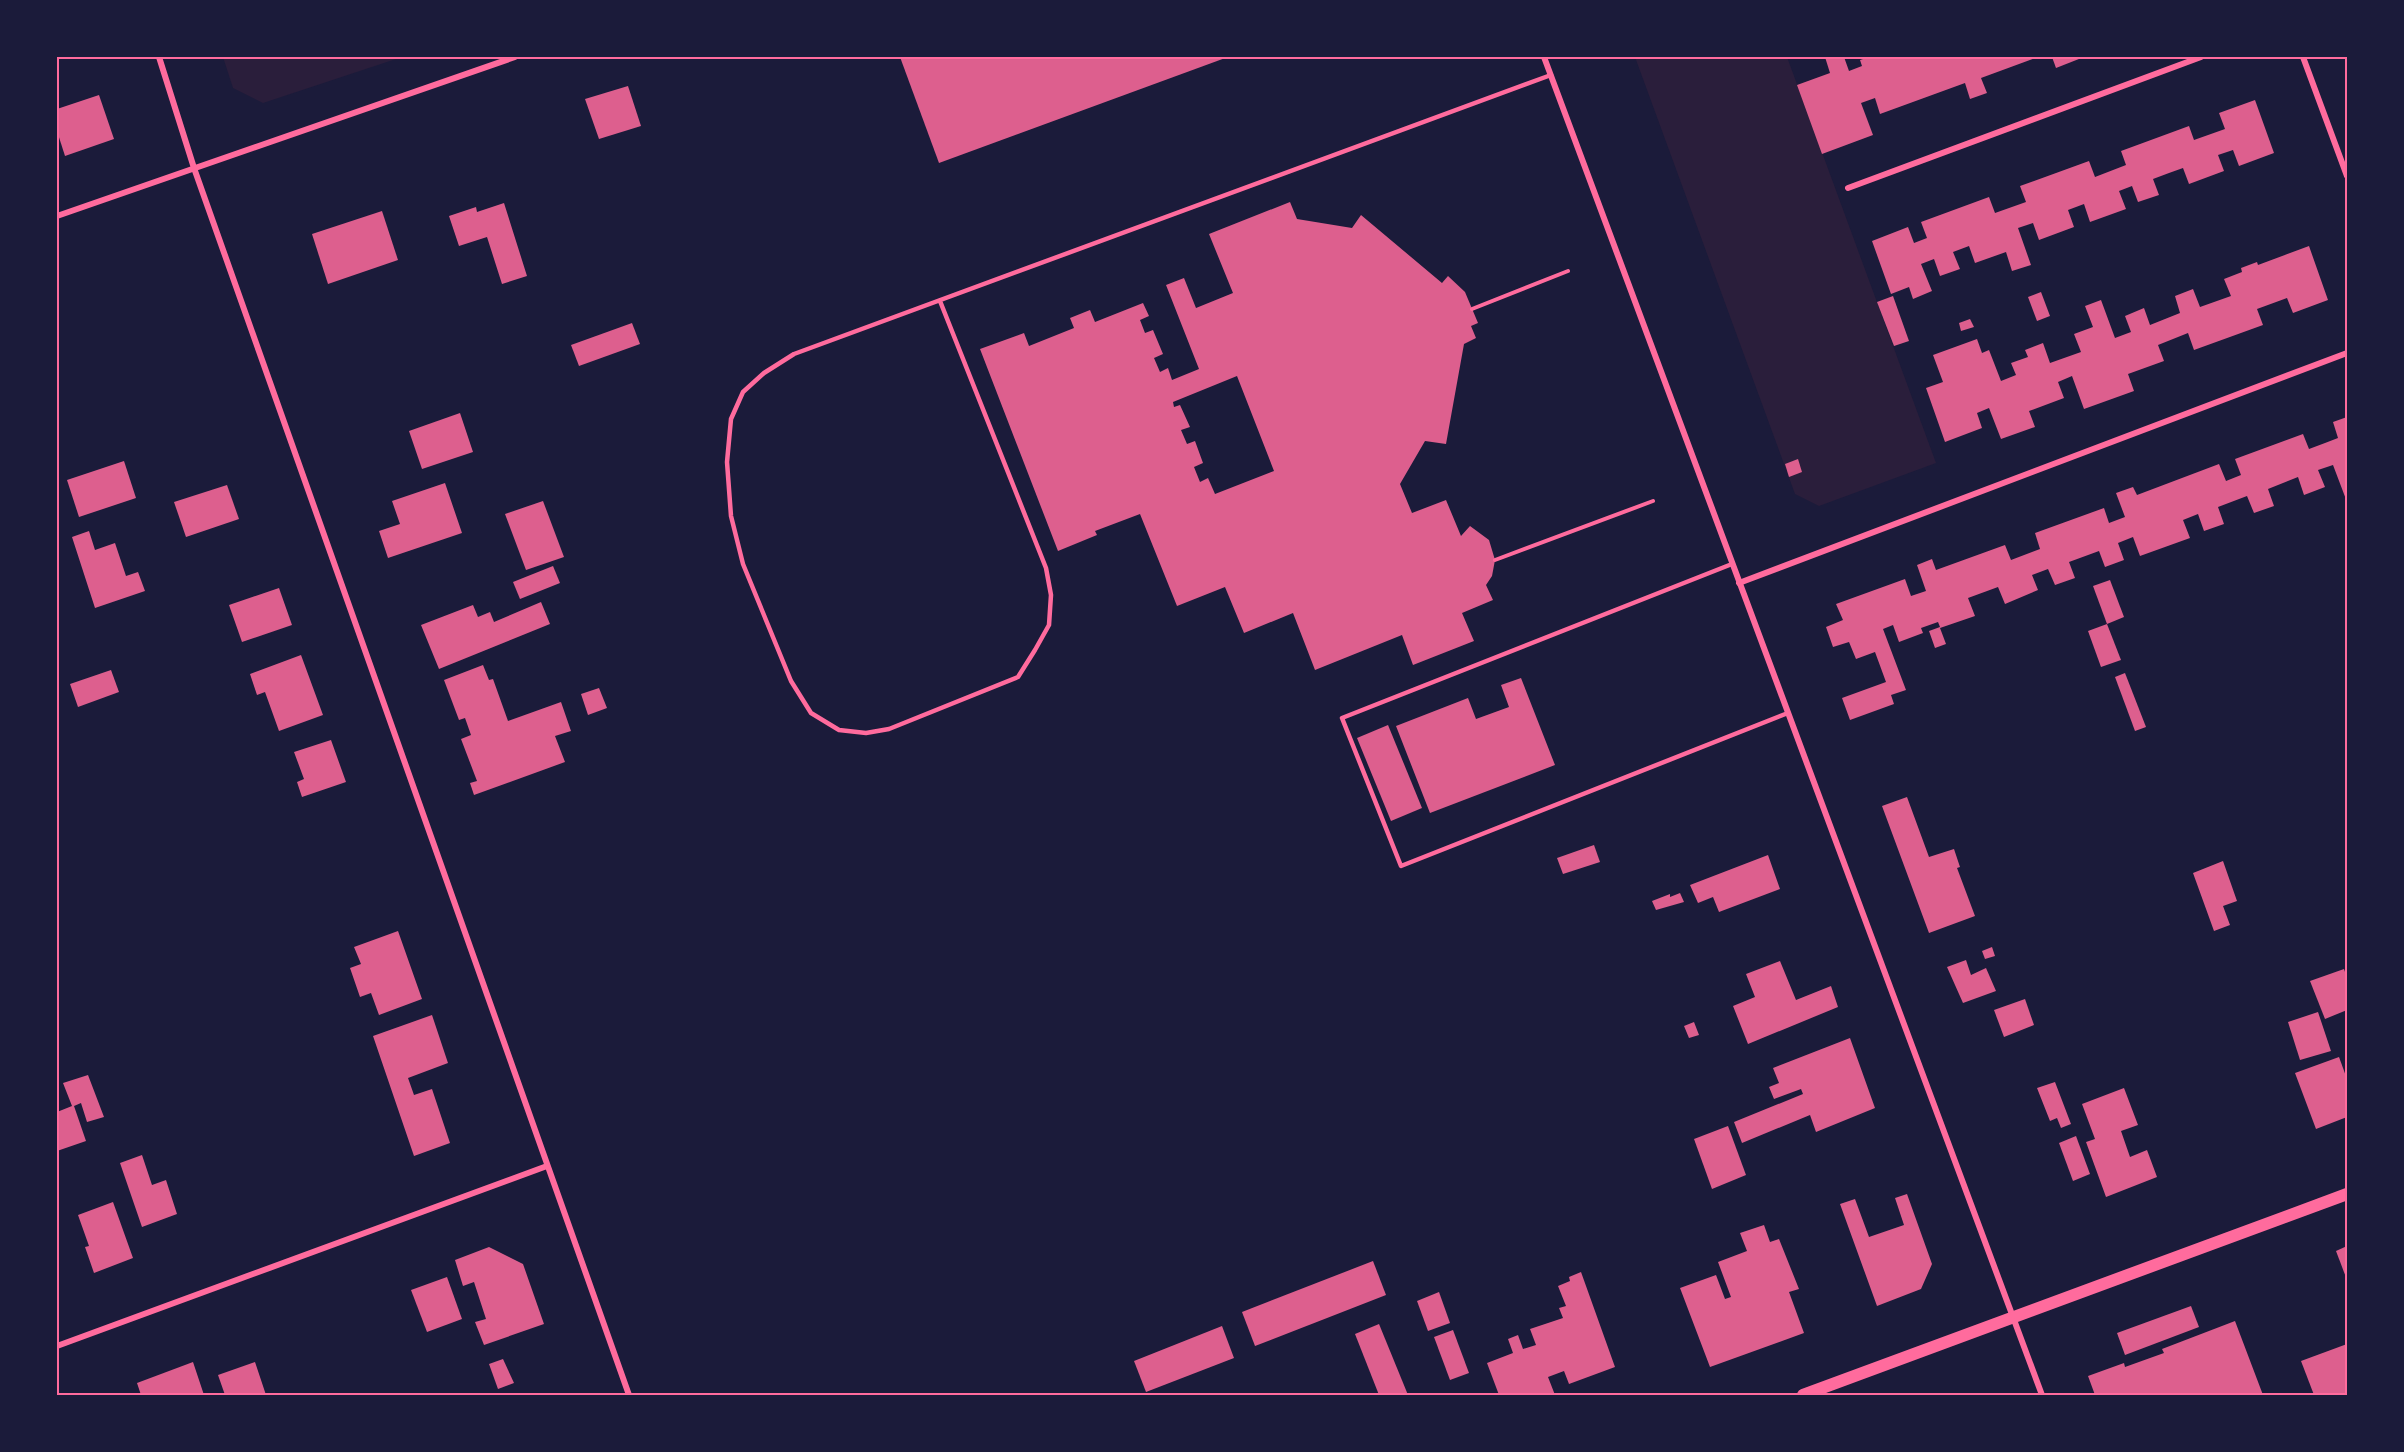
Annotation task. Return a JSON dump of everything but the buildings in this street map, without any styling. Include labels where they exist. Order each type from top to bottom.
[{"type":"main road","points":[[1803,1395],[2347,1194]]},
{"type":"street","points":[[159,57],[194,168],[628,1395]]},
{"type":"street","points":[[57,216],[515,57]]},
{"type":"street","points":[[1544,57],[2042,1395]]},
{"type":"street","points":[[1848,188],[2201,57]]},
{"type":"street","points":[[2303,57],[2347,176]]},
{"type":"street","points":[[1740,583],[2347,353]]},
{"type":"street","points":[[57,1346],[547,1166]]},
{"type":"lane","points":[[940,301],[1046,568],[1051,595],[1049,625],[1018,677],[889,729],[866,733],[839,730],[811,713],[791,681],[743,564],[731,516],[727,462],[731,419],[743,392],[764,374],[794,354],[1551,75]]},
{"type":"lane","points":[[1732,564],[1342,718],[1401,866],[1788,713]]},
{"type":"path","points":[[1472,309],[1569,271]]},
{"type":"path","points":[[1495,560],[1653,501]]},
{"type":"shaded area","points":[[223,57],[402,57],[263,103],[233,88]]},
{"type":"shaded area","points":[[1635,57],[1787,57],[1936,463],[1819,506],[1795,494]]}]
